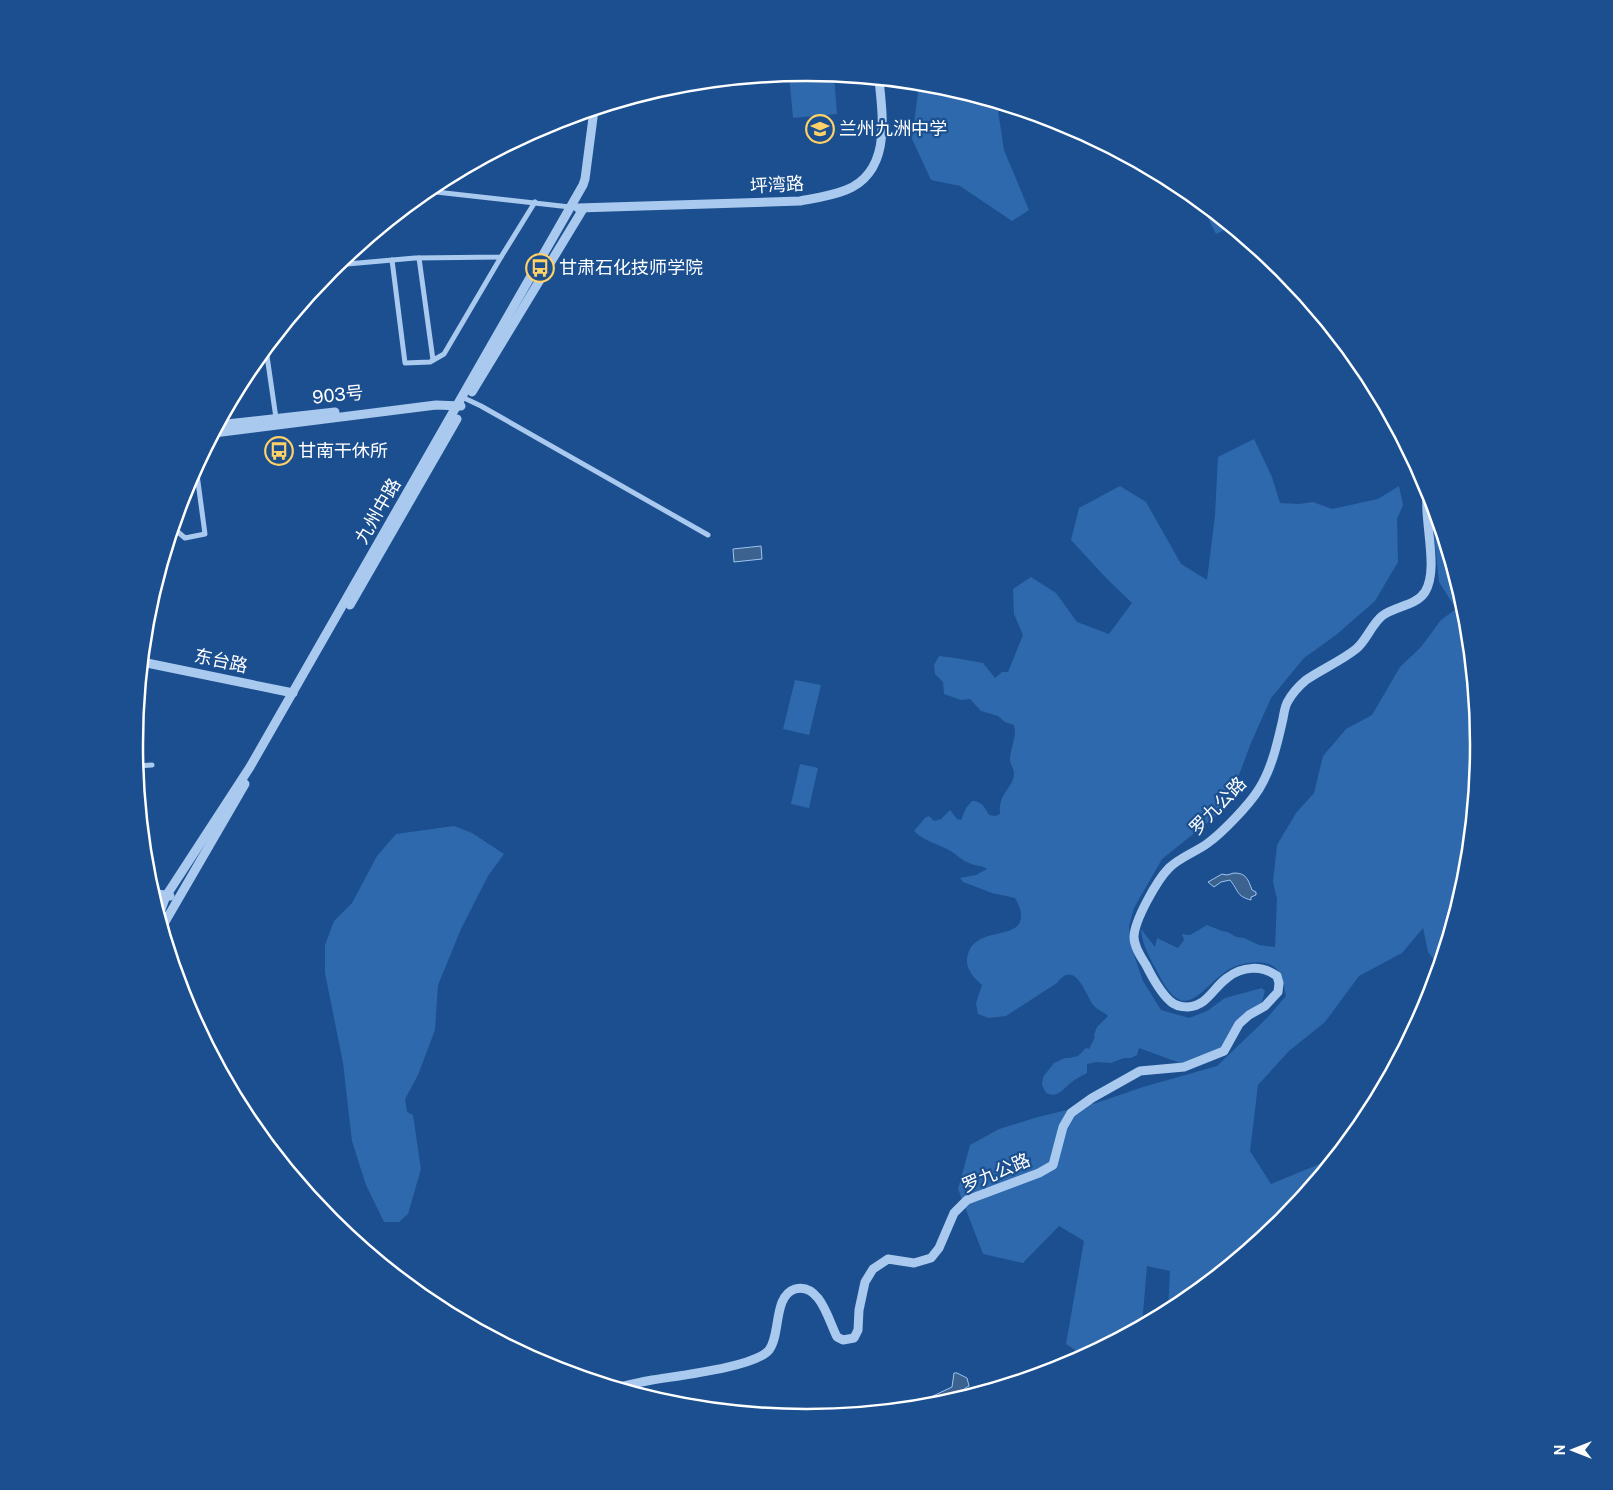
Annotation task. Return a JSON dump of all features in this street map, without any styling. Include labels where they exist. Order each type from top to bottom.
[{"type":"street","name":"坪湾路","points":[[570,208],[800,201],[848,190],[867,176],[878,158],[883,131],[879,86]]},
{"type":"street","name":"九州中路","points":[[163,905],[250,767],[462,402],[570,208],[585,179],[593,116]]},
{"type":"street","points":[[439,192],[535,202],[570,208]]},
{"type":"street","points":[[392,260],[405,363],[430,362],[444,354],[535,202]]},
{"type":"street","points":[[166,920],[394,530],[462,402],[583,209]]},
{"type":"street","points":[[350,264],[419,258],[501,257]]},
{"type":"street","points":[[419,258],[433,360]]},
{"type":"street","points":[[268,358],[276,418]]},
{"type":"street","points":[[221,432],[462,402],[708,535]]},
{"type":"street","name":"903号","points":[[226,424],[306,415],[462,402]]},
{"type":"street","points":[[178,532],[185,538],[205,534],[198,480]]},
{"type":"street","name":"罗九公路","points":[[630,1385],[690,1375],[752,1361],[769,1351],[775,1335],[778,1310],[787,1296],[794,1290],[802,1289],[813,1293],[820,1300],[837,1337],[842,1340],[854,1338],[858,1330],[859,1310],[865,1282],[874,1269],[888,1259],[914,1263],[931,1258],[939,1248],[954,1213],[967,1200],[1039,1173],[1053,1165],[1063,1126],[1071,1114],[1078,1108],[1140,1071],[1184,1067],[1224,1051],[1239,1024],[1273,998],[1278,992],[1279,983],[1277,976],[1262,968],[1240,971],[1228,977],[1200,1004],[1181,1007],[1170,1001],[1154,980],[1138,950],[1134,939],[1135,928],[1144,906],[1168,868],[1212,839],[1259,789],[1270,766],[1287,702],[1295,692],[1306,680],[1356,649],[1382,616],[1392,609],[1418,600],[1425,592],[1430,582],[1431,573],[1430,539],[1426,507]]},
{"type":"street","name":"东台路","points":[[148,663],[293,693]]},
{"type":"street","points":[[143,766],[152,765]]},
{"type":"street","points":[[161,897],[165,899]]},
{"type":"street","points":[[161,899],[178,900]]},
{"type":"shaded area","points":[[790,82],[835,82],[837,114],[793,118]]},
{"type":"shaded area","points":[[918,92],[936,94],[998,110],[1004,150],[1029,210],[1012,221],[960,186],[931,180],[912,139]]},
{"type":"shaded area","points":[[1206,215],[1225,230],[1216,234]]},
{"type":"shaded area","points":[[1254,439],[1272,477],[1280,503],[1299,504],[1313,502],[1332,509],[1378,499],[1399,486],[1403,505],[1397,519],[1398,562],[1375,601],[1336,635],[1304,658],[1271,698],[1251,743],[1227,807],[1162,859],[1134,908],[1129,926],[1131,946],[1143,981],[1161,1010],[1189,1018],[1207,1011],[1225,998],[1262,988],[1265,991],[1262,1002],[1247,1013],[1223,1048],[1185,1063],[1180,1063],[1139,1048],[1137,1055],[1131,1058],[1124,1058],[1111,1063],[1096,1062],[1087,1064],[1087,1073],[1073,1081],[1061,1092],[1054,1095],[1046,1093],[1042,1085],[1043,1077],[1054,1063],[1065,1058],[1078,1056],[1086,1048],[1089,1049],[1095,1037],[1097,1027],[1108,1016],[1095,1007],[1080,982],[1070,975],[1064,976],[1057,983],[1006,1016],[989,1018],[978,1014],[976,1003],[982,985],[973,977],[968,967],[967,959],[970,949],[982,938],[1014,929],[1020,921],[1019,907],[1015,898],[992,893],[963,882],[960,878],[976,875],[987,869],[966,862],[949,850],[914,831],[925,818],[929,816],[934,821],[941,819],[950,810],[957,819],[961,820],[966,808],[972,801],[982,805],[989,815],[995,816],[1000,814],[1001,800],[1012,783],[1013,778],[1014,771],[1010,760],[1015,730],[1014,725],[1005,722],[998,716],[981,711],[970,699],[961,700],[944,694],[943,682],[935,674],[934,665],[939,656],[983,663],[995,678],[1002,672],[1008,672],[1023,635],[1014,614],[1013,589],[1031,577],[1056,593],[1077,622],[1109,634],[1132,603],[1071,540],[1079,508],[1120,486],[1146,502],[1181,564],[1207,580],[1215,515],[1218,457]]},
{"type":"shaded area","points":[[1433,527],[1448,573],[1455,608],[1439,582]]},
{"type":"shaded area","points":[[761,546],[762,559],[734,562],[733,549]]},
{"type":"shaded area","points":[[1456,609],[1465,658],[1470,745],[1465,832],[1448,917],[1434,960],[1428,952],[1423,928],[1402,953],[1359,976],[1325,1022],[1289,1051],[1258,1085],[1250,1151],[1271,1184],[1322,1163],[1306,1183],[1244,1244],[1211,1272],[1168,1301],[1170,1271],[1147,1266],[1143,1317],[1076,1351],[1066,1344],[1084,1241],[1059,1226],[1023,1263],[983,1254],[958,1189],[970,1145],[999,1129],[1096,1103],[1143,1087],[1217,1066],[1267,1018],[1286,996],[1282,980],[1278,971],[1273,966],[1252,962],[1237,966],[1225,972],[1198,995],[1183,1001],[1176,998],[1168,990],[1159,975],[1145,947],[1141,929],[1155,947],[1157,938],[1178,948],[1184,940],[1182,934],[1190,935],[1207,925],[1259,945],[1275,947],[1277,899],[1273,882],[1277,845],[1296,813],[1314,793],[1323,756],[1346,729],[1372,715],[1400,667],[1421,647],[1441,620]]},
{"type":"shaded area","points":[[795,680],[821,685],[809,735],[783,729]]},
{"type":"shaded area","points":[[800,764],[818,768],[809,808],[791,804]]},
{"type":"shaded area","points":[[454,826],[472,833],[504,854],[488,876],[461,929],[438,985],[435,1030],[418,1075],[405,1099],[407,1112],[413,1115],[421,1169],[408,1214],[399,1222],[384,1222],[366,1185],[352,1141],[343,1063],[325,973],[325,945],[334,921],[352,903],[377,856],[396,834]]},
{"type":"shaded area","points":[[1234,873],[1244,875],[1252,890],[1256,892],[1256,895],[1251,897],[1251,900],[1240,895],[1230,880],[1221,882],[1214,887],[1208,882],[1222,874]]},
{"type":"shaded area","points":[[954,1373],[967,1378],[969,1386],[964,1389],[932,1397],[933,1396],[952,1387]]},
{"type":"place","name":"兰州九洲中学","points":[[820,129]]},
{"type":"place","name":"甘肃石化技师学院","points":[[540,268]]},
{"type":"place","name":"甘南干休所","points":[[279,451]]}]
